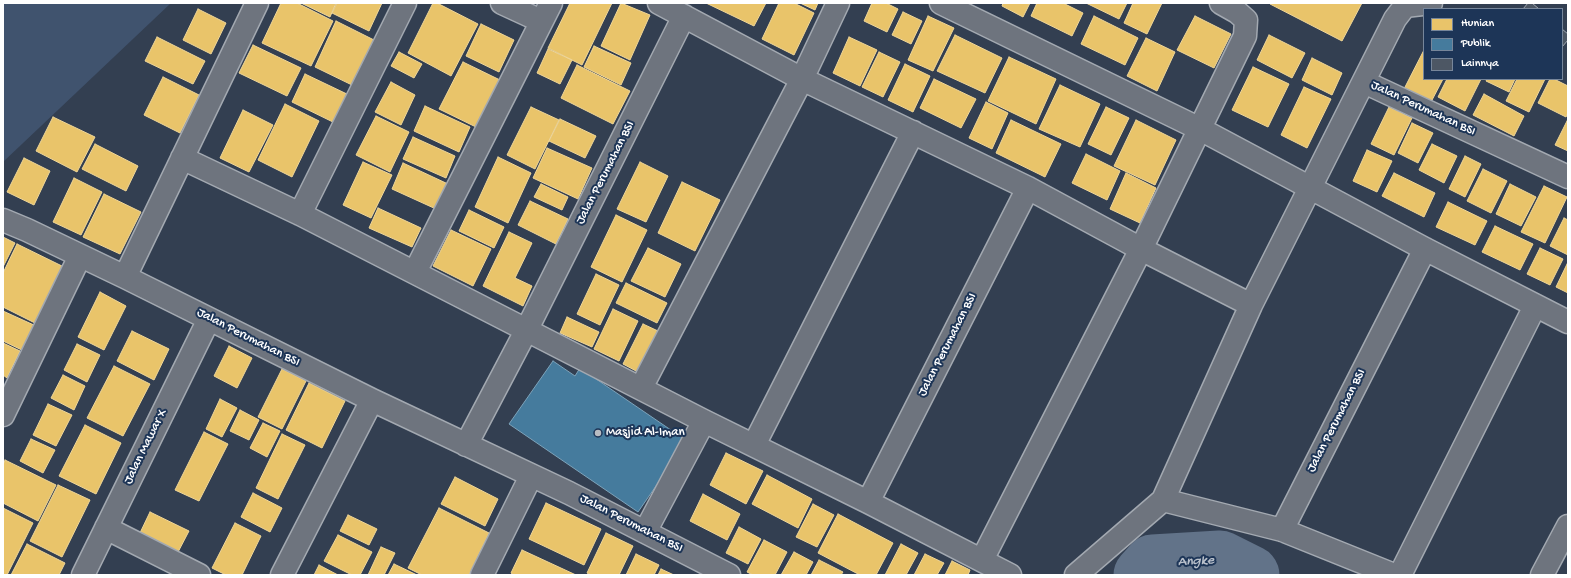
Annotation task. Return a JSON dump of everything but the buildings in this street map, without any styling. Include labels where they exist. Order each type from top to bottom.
[{"type":"street","points":[[125,277],[258,3]]},
{"type":"street","points":[[300,214],[405,3]]},
{"type":"street","points":[[415,272],[546,12],[502,3]]},
{"type":"street","points":[[659,3],[802,79],[1028,188],[1141,249],[1251,305]]},
{"type":"street","points":[[641,388],[802,79],[838,3]]},
{"type":"street","points":[[941,3],[1200,129],[1425,249],[1568,322]]},
{"type":"street","points":[[982,560],[1141,249],[1245,36],[1246,20],[1237,12],[1221,3]]},
{"type":"street","points":[[1364,82],[1395,19],[1405,6],[1431,3]]},
{"type":"street","name":"Jalan Perumahan BSI","points":[[466,445],[527,329],[684,16]]},
{"type":"street","name":"Jalan Perumahan BSI","points":[[1076,575],[1163,500],[1251,305],[1364,82],[1568,177]]},
{"type":"street","points":[[754,445],[913,132]]},
{"type":"street","points":[[182,158],[300,214],[704,421],[868,502],[1010,575]]},
{"type":"street","name":"Jalan Perumahan BSI","points":[[868,502],[1028,188]]},
{"type":"street","name":"Jalan Perumahan BSI","points":[[3,220],[125,277],[372,400],[531,476],[569,492],[729,575]]},
{"type":"street","name":"Jalan Perumahan BSI","points":[[1282,530],[1425,249]]},
{"type":"street","points":[[3,415],[80,256]]},
{"type":"street","points":[[1400,575],[1535,306]]},
{"type":"street","name":"Jalan Mawar X","points":[[83,575],[209,319]]},
{"type":"street","points":[[282,575],[372,400]]},
{"type":"street","points":[[645,532],[704,421]]},
{"type":"street","points":[[482,575],[531,476]]},
{"type":"street","points":[[1163,500],[1282,530],[1394,575]]},
{"type":"street","points":[[1542,575],[1568,526]]},
{"type":"street","points":[[106,528],[199,575]]},
{"type":"shaded area","points":[[3,3],[171,3],[3,162]]},
{"type":"waterway","name":"Angke","points":[[1143,575],[1153,564],[1220,560],[1250,575]]},
{"type":"place","name":"Masjid Al-Iman","points":[[598,433]]}]
